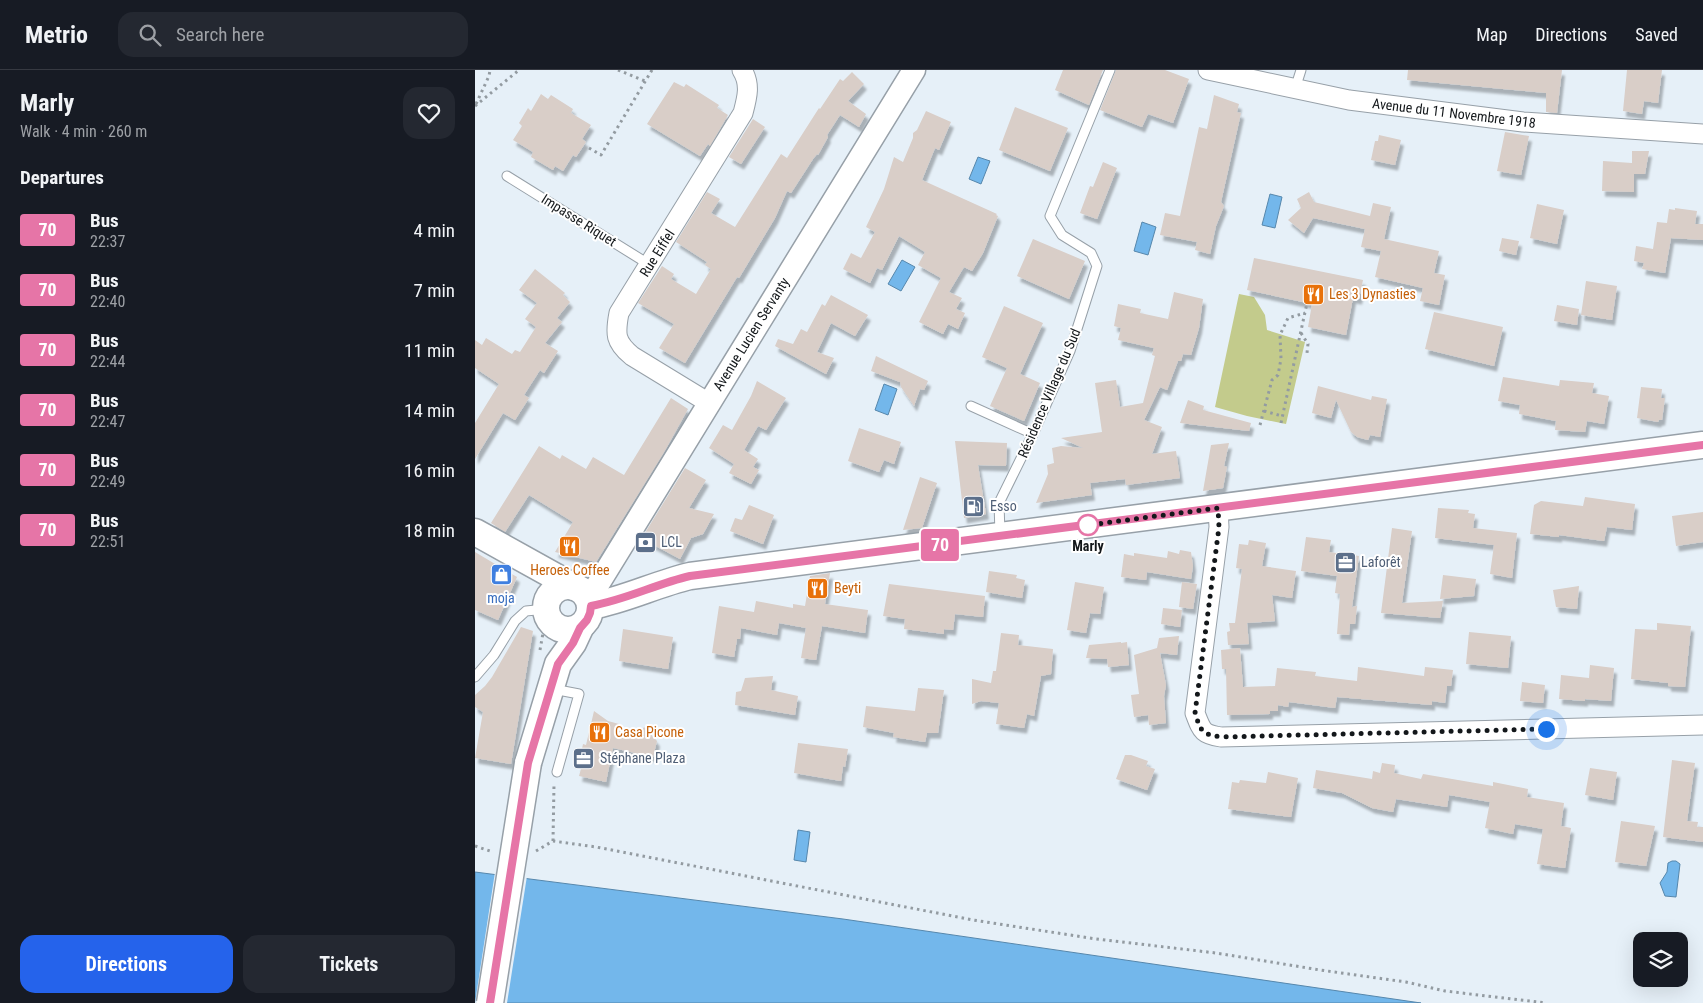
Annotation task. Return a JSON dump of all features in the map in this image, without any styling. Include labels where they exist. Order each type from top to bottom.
[{"type":"main road","points":[[475,532],[527,561],[583,605],[612,602],[666,582],[690,576],[1703,446]]},
{"type":"main road","points":[[527,561],[548,613],[560,629],[574,631],[583,605]]},
{"type":"main road","points":[[490,1003],[528,763],[550,670],[549,597],[557,589],[567,586],[583,605]]},
{"type":"main road","points":[[550,670],[573,643],[583,605]]},
{"type":"street","name":"Rue Eiffel","points":[[709,403],[622,348],[617,336],[617,326],[619,313],[743,113],[748,96],[747,78],[743,70]]},
{"type":"street","name":"Avenue Lucien Servanty","points":[[583,605],[611,566],[914,70]]},
{"type":"street","name":"Avenue du 11 Novembre 1918","points":[[1208,70],[1349,100],[1523,122],[1703,134]]},
{"type":"street","points":[[1218,508],[1219,527],[1195,713],[1200,728],[1207,735],[1221,737],[1703,725]]},
{"type":"lane","name":"Résidence Village du Sud","points":[[1001,537],[999,503],[1033,434],[1070,351],[1097,266],[1091,253],[1062,235],[1051,216],[1110,70]]},
{"type":"lane","points":[[1295,89],[1301,70]]},
{"type":"lane","name":"Impasse Riquet","points":[[507,176],[650,264]]},
{"type":"lane","points":[[971,406],[1033,434]]},
{"type":"lane","points":[[475,678],[494,655],[515,621],[527,611],[548,613]]},
{"type":"lane","points":[[550,670],[579,694],[557,772]]},
{"type":"path","points":[[475,106],[490,70]]},
{"type":"path","points":[[475,106],[519,70]]},
{"type":"path","points":[[618,70],[645,81]]},
{"type":"path","points":[[589,148],[601,156],[652,70]]},
{"type":"path","points":[[1281,423],[1307,303]]},
{"type":"path","points":[[1260,425],[1272,380],[1278,375],[1281,359],[1279,335],[1288,318],[1305,313]]},
{"type":"path","points":[[1301,333],[1308,344],[1307,353]]},
{"type":"path","points":[[1264,411],[1283,416]]},
{"type":"path","points":[[548,613],[543,633],[550,670]]},
{"type":"path","points":[[557,772],[553,788],[553,841],[596,846],[973,920],[1095,939],[1216,953],[1406,982],[1445,991],[1546,1003]]},
{"type":"green space","points":[[1239,294],[1254,297],[1265,315],[1267,330],[1305,342],[1286,424],[1215,407]]},
{"type":"water","points":[[978,157],[990,161],[981,184],[969,179]]},
{"type":"water","points":[[1270,194],[1282,197],[1275,228],[1262,225]]},
{"type":"water","points":[[1142,222],[1156,227],[1148,255],[1134,251]]},
{"type":"water","points":[[902,260],[915,267],[901,291],[888,284]]},
{"type":"water","points":[[884,384],[897,389],[888,415],[875,410]]},
{"type":"water","points":[[798,830],[810,832],[806,862],[794,860]]},
{"type":"water","points":[[1672,861],[1680,864],[1676,897],[1665,896],[1660,883],[1667,872],[1668,863]]},
{"type":"water","points":[[475,872],[843,919],[1421,1003],[475,1003]]},
{"type":"pier","points":[[495,872],[527,876],[507,1003],[475,1003]]},
{"type":"building","points":[[1063,70],[1103,70],[1089,105],[1055,90]]},
{"type":"building","points":[[1116,70],[1165,70],[1189,79],[1173,123],[1148,114],[1142,127],[1100,110]]},
{"type":"building","points":[[1408,70],[1562,70],[1557,113],[1546,112],[1546,93],[1407,80]]},
{"type":"building","points":[[1627,70],[1662,70],[1658,103],[1644,101],[1642,114],[1623,111]]},
{"type":"building","points":[[852,72],[864,84],[848,101],[866,114],[859,127],[840,115],[827,135],[828,137],[818,155],[813,159],[791,193],[787,191],[775,218],[685,363],[659,348],[674,324],[638,303],[662,266],[674,274],[671,279],[696,294],[711,269],[705,265],[707,262],[676,242],[707,192],[720,199],[711,213],[735,227],[781,154],[787,158],[840,79],[843,81]]},
{"type":"building","points":[[674,82],[684,87],[686,84],[719,105],[717,108],[728,115],[710,146],[708,144],[700,156],[647,124]]},
{"type":"building","points":[[541,94],[548,99],[551,95],[573,109],[571,113],[591,125],[582,139],[586,142],[576,157],[573,155],[563,171],[555,166],[553,170],[531,157],[533,152],[513,140],[522,126],[519,123],[528,108],[531,111]]},
{"type":"building","points":[[1214,95],[1239,104],[1237,112],[1241,113],[1221,202],[1224,206],[1216,226],[1210,254],[1195,250],[1197,242],[1160,235],[1165,213],[1180,216],[1199,127],[1207,129]]},
{"type":"building","points":[[1015,107],[1068,128],[1050,171],[999,150]]},
{"type":"building","points":[[926,111],[951,122],[939,150],[935,148],[922,180],[998,216],[983,253],[972,271],[964,267],[949,292],[962,298],[956,309],[965,313],[958,329],[948,324],[943,334],[919,322],[941,278],[918,265],[925,252],[899,236],[882,270],[877,268],[870,283],[843,269],[851,253],[861,258],[875,232],[866,227],[884,189],[894,157],[903,162],[913,138],[913,133],[917,130]]},
{"type":"building","points":[[753,119],[765,127],[741,164],[729,157]]},
{"type":"building","points":[[1505,132],[1529,136],[1521,175],[1497,171]]},
{"type":"building","points":[[1379,135],[1401,140],[1395,165],[1371,160],[1375,141],[1378,141]]},
{"type":"building","points":[[1632,151],[1649,151],[1645,174],[1634,174],[1634,192],[1602,191],[1603,161],[1632,163]]},
{"type":"building","points":[[1103,162],[1117,168],[1097,219],[1080,213],[1090,186],[1093,187]]},
{"type":"building","points":[[1309,192],[1314,202],[1370,216],[1373,203],[1391,207],[1384,239],[1439,251],[1434,273],[1445,275],[1439,305],[1420,301],[1423,288],[1375,277],[1381,251],[1361,247],[1365,229],[1313,218],[1304,233],[1288,220],[1301,208],[1297,199]]},
{"type":"building","points":[[1537,204],[1564,210],[1557,244],[1530,238]]},
{"type":"building","points":[[1675,208],[1697,211],[1695,224],[1703,224],[1703,240],[1671,238],[1665,273],[1642,269],[1644,263],[1634,261],[1636,246],[1653,249],[1657,222],[1667,223],[1669,209],[1675,210]]},
{"type":"building","points":[[1502,238],[1519,241],[1516,255],[1499,251]]},
{"type":"building","points":[[1033,239],[1085,261],[1069,299],[1017,276]]},
{"type":"building","name":"Les 3 Dynasties","points":[[1254,258],[1363,280],[1359,299],[1353,298],[1346,335],[1308,327],[1312,304],[1247,290]]},
{"type":"building","points":[[535,269],[565,293],[563,295],[570,302],[557,318],[562,322],[545,343],[558,351],[544,373],[540,370],[524,395],[529,398],[515,420],[503,413],[475,459],[475,423],[499,384],[475,368],[475,340],[482,345],[486,338],[512,354],[515,350],[520,352],[536,327],[525,319],[537,303],[519,290]]},
{"type":"building","points":[[1586,281],[1617,286],[1612,320],[1581,315]]},
{"type":"building","points":[[1174,292],[1203,299],[1199,328],[1191,355],[1183,354],[1181,361],[1178,361],[1167,390],[1160,387],[1144,420],[1162,427],[1152,454],[1176,451],[1180,478],[1126,485],[1125,479],[1090,483],[1092,495],[1036,503],[1048,474],[1047,465],[1054,463],[1052,448],[1061,446],[1083,448],[1061,438],[1102,432],[1095,383],[1116,380],[1120,407],[1143,403],[1155,356],[1152,355],[1154,348],[1118,340],[1121,328],[1114,326],[1118,304],[1141,309],[1140,313],[1168,319]]},
{"type":"building","points":[[831,295],[868,315],[855,336],[831,323],[817,352],[834,358],[826,374],[775,346],[778,339],[793,344],[801,329],[807,332],[822,304],[825,306]]},
{"type":"building","points":[[1557,305],[1579,309],[1577,325],[1554,321]]},
{"type":"building","points":[[1004,306],[1043,323],[1020,374],[1040,383],[1024,421],[990,406],[1007,368],[982,357]]},
{"type":"building","points":[[1434,312],[1503,327],[1494,366],[1425,349]]},
{"type":"building","points":[[876,356],[928,381],[924,390],[920,389],[914,406],[901,387],[900,382],[871,371]]},
{"type":"building","points":[[1503,377],[1559,386],[1560,380],[1594,383],[1592,393],[1609,396],[1604,424],[1587,421],[1585,432],[1555,430],[1556,421],[1519,414],[1520,405],[1498,401]]},
{"type":"building","points":[[757,381],[786,398],[766,430],[758,426],[744,450],[758,459],[753,467],[759,470],[751,484],[729,473],[734,464],[709,448],[723,425],[732,430]]},
{"type":"building","points":[[1318,386],[1371,400],[1372,396],[1387,399],[1380,437],[1370,435],[1368,440],[1357,437],[1351,432],[1336,400],[1331,418],[1312,413]]},
{"type":"building","points":[[1641,387],[1662,389],[1661,398],[1665,398],[1662,420],[1658,422],[1637,418]]},
{"type":"building","points":[[671,398],[688,409],[663,454],[596,562],[555,552],[573,522],[529,495],[505,532],[491,523],[539,446],[560,459],[562,455],[586,469],[593,457],[624,475]]},
{"type":"building","points":[[1188,400],[1204,406],[1203,410],[1251,423],[1249,431],[1180,423]]},
{"type":"building","points":[[859,428],[901,442],[894,464],[884,460],[879,472],[848,461]]},
{"type":"building","points":[[955,441],[1007,443],[1006,466],[978,465],[986,514],[964,518]]},
{"type":"building","points":[[1229,443],[1224,466],[1227,467],[1223,488],[1203,491],[1211,445]]},
{"type":"building","points":[[685,468],[706,480],[689,508],[714,514],[703,534],[691,538],[680,559],[652,544],[653,542],[643,536]]},
{"type":"building","points":[[920,477],[937,483],[922,528],[903,530]]},
{"type":"building","points":[[1585,497],[1635,504],[1632,530],[1607,527],[1604,541],[1559,535],[1559,537],[1530,534],[1534,505],[1541,501],[1583,506]]},
{"type":"building","points":[[749,505],[774,515],[763,544],[730,531],[735,518],[742,520]]},
{"type":"building","points":[[1438,508],[1469,510],[1468,513],[1475,514],[1473,528],[1517,533],[1512,578],[1490,574],[1494,545],[1435,538]]},
{"type":"building","points":[[1703,512],[1703,542],[1676,546],[1672,516]]},
{"type":"building","points":[[1392,528],[1412,531],[1402,603],[1443,601],[1440,618],[1381,613]]},
{"type":"building","points":[[1306,537],[1331,540],[1329,552],[1359,556],[1352,607],[1357,606],[1355,624],[1350,624],[1349,635],[1337,634],[1340,594],[1335,593],[1337,576],[1301,571]]},
{"type":"building","points":[[1249,540],[1266,543],[1262,566],[1296,571],[1292,598],[1272,595],[1275,621],[1247,623],[1249,644],[1228,645],[1227,632],[1230,631],[1229,623],[1235,623],[1242,569],[1236,568],[1239,544],[1248,545]]},
{"type":"building","points":[[1180,550],[1191,552],[1193,566],[1191,579],[1147,572],[1146,580],[1121,577],[1124,554],[1134,556],[1134,553],[1167,558],[1168,551],[1179,554]]},
{"type":"building","points":[[475,552],[517,577],[498,620],[475,610]]},
{"type":"building","points":[[989,571],[1017,575],[1016,578],[1025,580],[1022,598],[986,592]]},
{"type":"building","points":[[830,573],[825,604],[868,610],[865,633],[822,626],[816,660],[801,658],[806,628],[779,623],[777,635],[741,628],[740,639],[737,639],[734,657],[712,653],[719,606],[754,612],[756,601],[793,608],[793,604],[805,606],[810,576]]},
{"type":"building","points":[[1443,575],[1476,579],[1474,596],[1440,599]]},
{"type":"building","points":[[1075,582],[1104,587],[1100,614],[1090,613],[1086,633],[1067,630]]},
{"type":"building","points":[[1182,582],[1197,584],[1193,609],[1179,607]]},
{"type":"building","points":[[889,584],[985,596],[983,617],[955,614],[953,630],[944,629],[944,634],[904,629],[905,619],[883,616]]},
{"type":"building","points":[[1579,586],[1577,609],[1556,607],[1553,590]]},
{"type":"building","points":[[1163,608],[1182,610],[1180,627],[1161,624]]},
{"type":"building","points":[[1657,623],[1691,626],[1685,687],[1668,686],[1668,683],[1631,679],[1635,629],[1657,630]]},
{"type":"building","points":[[521,627],[533,631],[511,764],[475,758],[483,712],[475,707],[475,695],[492,677]]},
{"type":"building","points":[[623,629],[673,637],[668,669],[619,661]]},
{"type":"building","points":[[1469,632],[1511,636],[1508,668],[1466,664]]},
{"type":"building","points":[[1001,633],[1019,635],[1018,645],[1053,649],[1051,674],[1041,676],[1034,716],[1027,714],[1024,728],[996,724],[999,703],[981,701],[972,704],[972,679],[991,683],[993,671],[996,671]]},
{"type":"building","points":[[1179,636],[1177,655],[1160,653],[1166,685],[1164,696],[1166,723],[1149,725],[1148,715],[1134,717],[1131,695],[1139,694],[1134,655],[1157,648],[1159,638]]},
{"type":"building","points":[[1127,642],[1129,665],[1108,667],[1107,659],[1086,658],[1089,645]]},
{"type":"building","points":[[1240,648],[1243,687],[1275,686],[1277,668],[1316,672],[1315,676],[1357,681],[1358,667],[1424,676],[1425,667],[1453,670],[1451,686],[1447,686],[1445,703],[1432,701],[1432,705],[1337,697],[1335,708],[1289,702],[1288,707],[1278,705],[1278,711],[1270,711],[1270,714],[1227,715],[1226,669],[1222,669],[1221,650]]},
{"type":"building","points":[[1590,665],[1614,668],[1611,701],[1559,699],[1561,675],[1589,678]]},
{"type":"building","points":[[773,676],[771,690],[798,696],[795,715],[735,705],[736,692],[741,691],[745,678]]},
{"type":"building","points":[[1522,682],[1545,685],[1543,703],[1520,701]]},
{"type":"building","points":[[918,688],[944,690],[938,733],[927,733],[925,742],[893,737],[894,733],[863,727],[866,706],[915,711]]},
{"type":"building","points":[[594,711],[608,721],[619,724],[618,727],[641,732],[644,727],[657,741],[653,757],[613,748],[606,782],[579,776],[581,769],[578,768],[583,744],[586,745]]},
{"type":"building","points":[[798,743],[848,749],[841,781],[794,773]]},
{"type":"building","points":[[1125,755],[1131,755],[1148,761],[1146,766],[1155,769],[1147,790],[1116,779]]},
{"type":"building","points":[[1672,760],[1695,763],[1687,821],[1698,822],[1697,827],[1703,827],[1703,842],[1663,837]]},
{"type":"building","points":[[1382,763],[1395,765],[1394,773],[1407,776],[1421,779],[1423,774],[1493,786],[1493,782],[1528,789],[1527,797],[1564,803],[1561,826],[1571,828],[1565,868],[1537,864],[1543,829],[1515,824],[1513,834],[1485,828],[1490,802],[1449,795],[1447,807],[1396,799],[1393,812],[1372,808],[1342,793],[1313,788],[1316,770],[1372,779],[1373,771],[1380,773]]},
{"type":"building","points":[[1590,768],[1617,772],[1613,800],[1585,795]]},
{"type":"building","points":[[1268,772],[1298,778],[1291,817],[1228,809],[1232,782],[1239,783],[1240,780],[1266,783]]},
{"type":"building","points":[[1621,821],[1655,826],[1646,866],[1615,862]]},
{"type":"bus line","name":"70","points":[[490,1003],[528,763],[558,664],[587,620],[591,606],[612,602],[666,582],[690,576],[1703,445]]},
{"type":"place","name":"Les 3 Dynasties","points":[[1313,294]]},
{"type":"place","name":"Esso","points":[[974,506]]},
{"type":"place","name":"Marly","points":[[1088,525]]},
{"type":"place","name":"LCL","points":[[645,542]]},
{"type":"place","name":"Heroes Coffee","points":[[570,547]]},
{"type":"place","name":"Laforêt","points":[[1345,562]]},
{"type":"place","name":"moja","points":[[501,575]]},
{"type":"place","name":"Beyti","points":[[818,588]]},
{"type":"place","name":"Casa Picone","points":[[599,732]]},
{"type":"place","name":"Stéphane Plaza","points":[[584,758]]},
{"type":"route","points":[[1088,525],[1081,526],[1218,508],[1219,527],[1195,713],[1200,728],[1207,735],[1221,737],[1546,729]]}]
